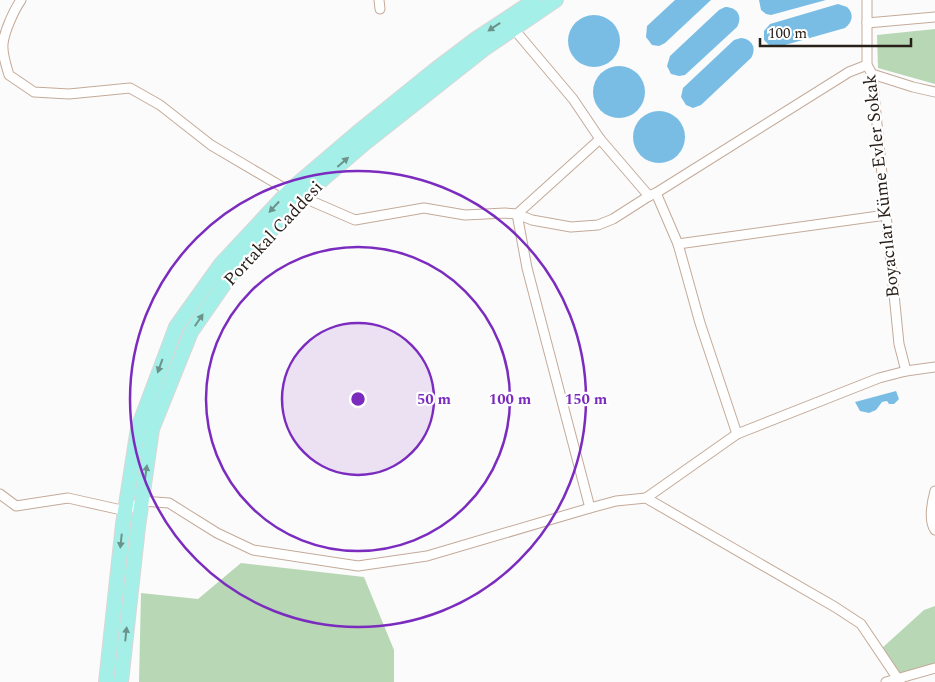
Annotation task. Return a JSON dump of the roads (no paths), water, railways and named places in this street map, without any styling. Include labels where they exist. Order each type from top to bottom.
[{"type":"main road","name":"Portakal Caddesi","points":[[106,682],[126,511],[138,428],[176,327],[222,264],[289,191],[435,70],[476,39],[535,0]]},
{"type":"main road","name":"Portakal Caddesi","points":[[121,682],[152,429],[192,332],[234,270],[302,197],[365,143],[484,49],[556,0]]},
{"type":"street","points":[[21,0],[15,9],[3,43],[9,75],[34,92],[69,94],[130,88],[160,105],[210,145],[289,191]]},
{"type":"street","name":"Boyacılar Küme Evler Sokak","points":[[867,0],[867,65],[872,74],[899,344],[906,371]]},
{"type":"street","points":[[867,23],[935,16]]},
{"type":"street","points":[[513,28],[573,99],[600,139],[653,195],[678,244],[700,323],[737,434]]},
{"type":"street","points":[[302,197],[355,220],[424,208],[465,215],[505,212],[518,214],[532,220],[571,227],[598,225],[613,219],[653,195],[849,72],[867,65]]},
{"type":"street","points":[[872,74],[935,92]]},
{"type":"street","points":[[518,214],[600,139]]},
{"type":"street","points":[[518,214],[527,268],[590,508]]},
{"type":"street","points":[[678,244],[886,215]]},
{"type":"street","points":[[0,494],[16,506],[68,498],[126,511],[142,502],[169,503],[217,533],[253,550],[358,566],[427,556],[590,508],[646,498],[737,434],[879,378],[906,371],[935,367]]},
{"type":"street","points":[[935,491],[931,512],[932,526],[935,530]]},
{"type":"street","points":[[646,498],[835,607],[861,624],[899,680]]},
{"type":"street","points":[[886,682],[899,680],[935,668]]},
{"type":"water","points":[[675,0],[711,0],[665,43],[659,46],[652,45],[646,37],[647,26]]},
{"type":"water","points":[[759,0],[826,0],[771,15],[761,10]]},
{"type":"water","points":[[838,4],[847,7],[852,15],[848,26],[845,28],[778,47],[770,46],[764,40],[764,31],[770,24]]},
{"type":"water","points":[[725,7],[736,10],[738,13],[739,23],[737,27],[685,75],[671,74],[667,66],[670,56],[719,10]]},
{"type":"water","points":[[594,15],[604,17],[612,23],[618,31],[620,41],[618,51],[612,59],[604,65],[594,67],[584,65],[576,59],[570,51],[568,41],[570,31],[576,23],[584,17]]},
{"type":"water","points":[[741,38],[751,42],[754,51],[751,58],[701,105],[693,108],[686,105],[681,97],[683,88],[734,40]]},
{"type":"water","points":[[619,66],[629,68],[637,74],[643,82],[645,92],[643,102],[637,110],[629,116],[619,118],[609,116],[601,110],[595,102],[593,92],[595,82],[601,74],[609,68]]},
{"type":"water","points":[[659,111],[669,113],[677,119],[683,127],[685,137],[683,147],[677,155],[669,161],[659,163],[649,161],[641,155],[635,147],[633,137],[635,127],[641,119],[649,113]]},
{"type":"water","points":[[896,391],[899,399],[894,404],[889,404],[887,401],[882,402],[876,410],[869,413],[860,411],[855,402]]}]
